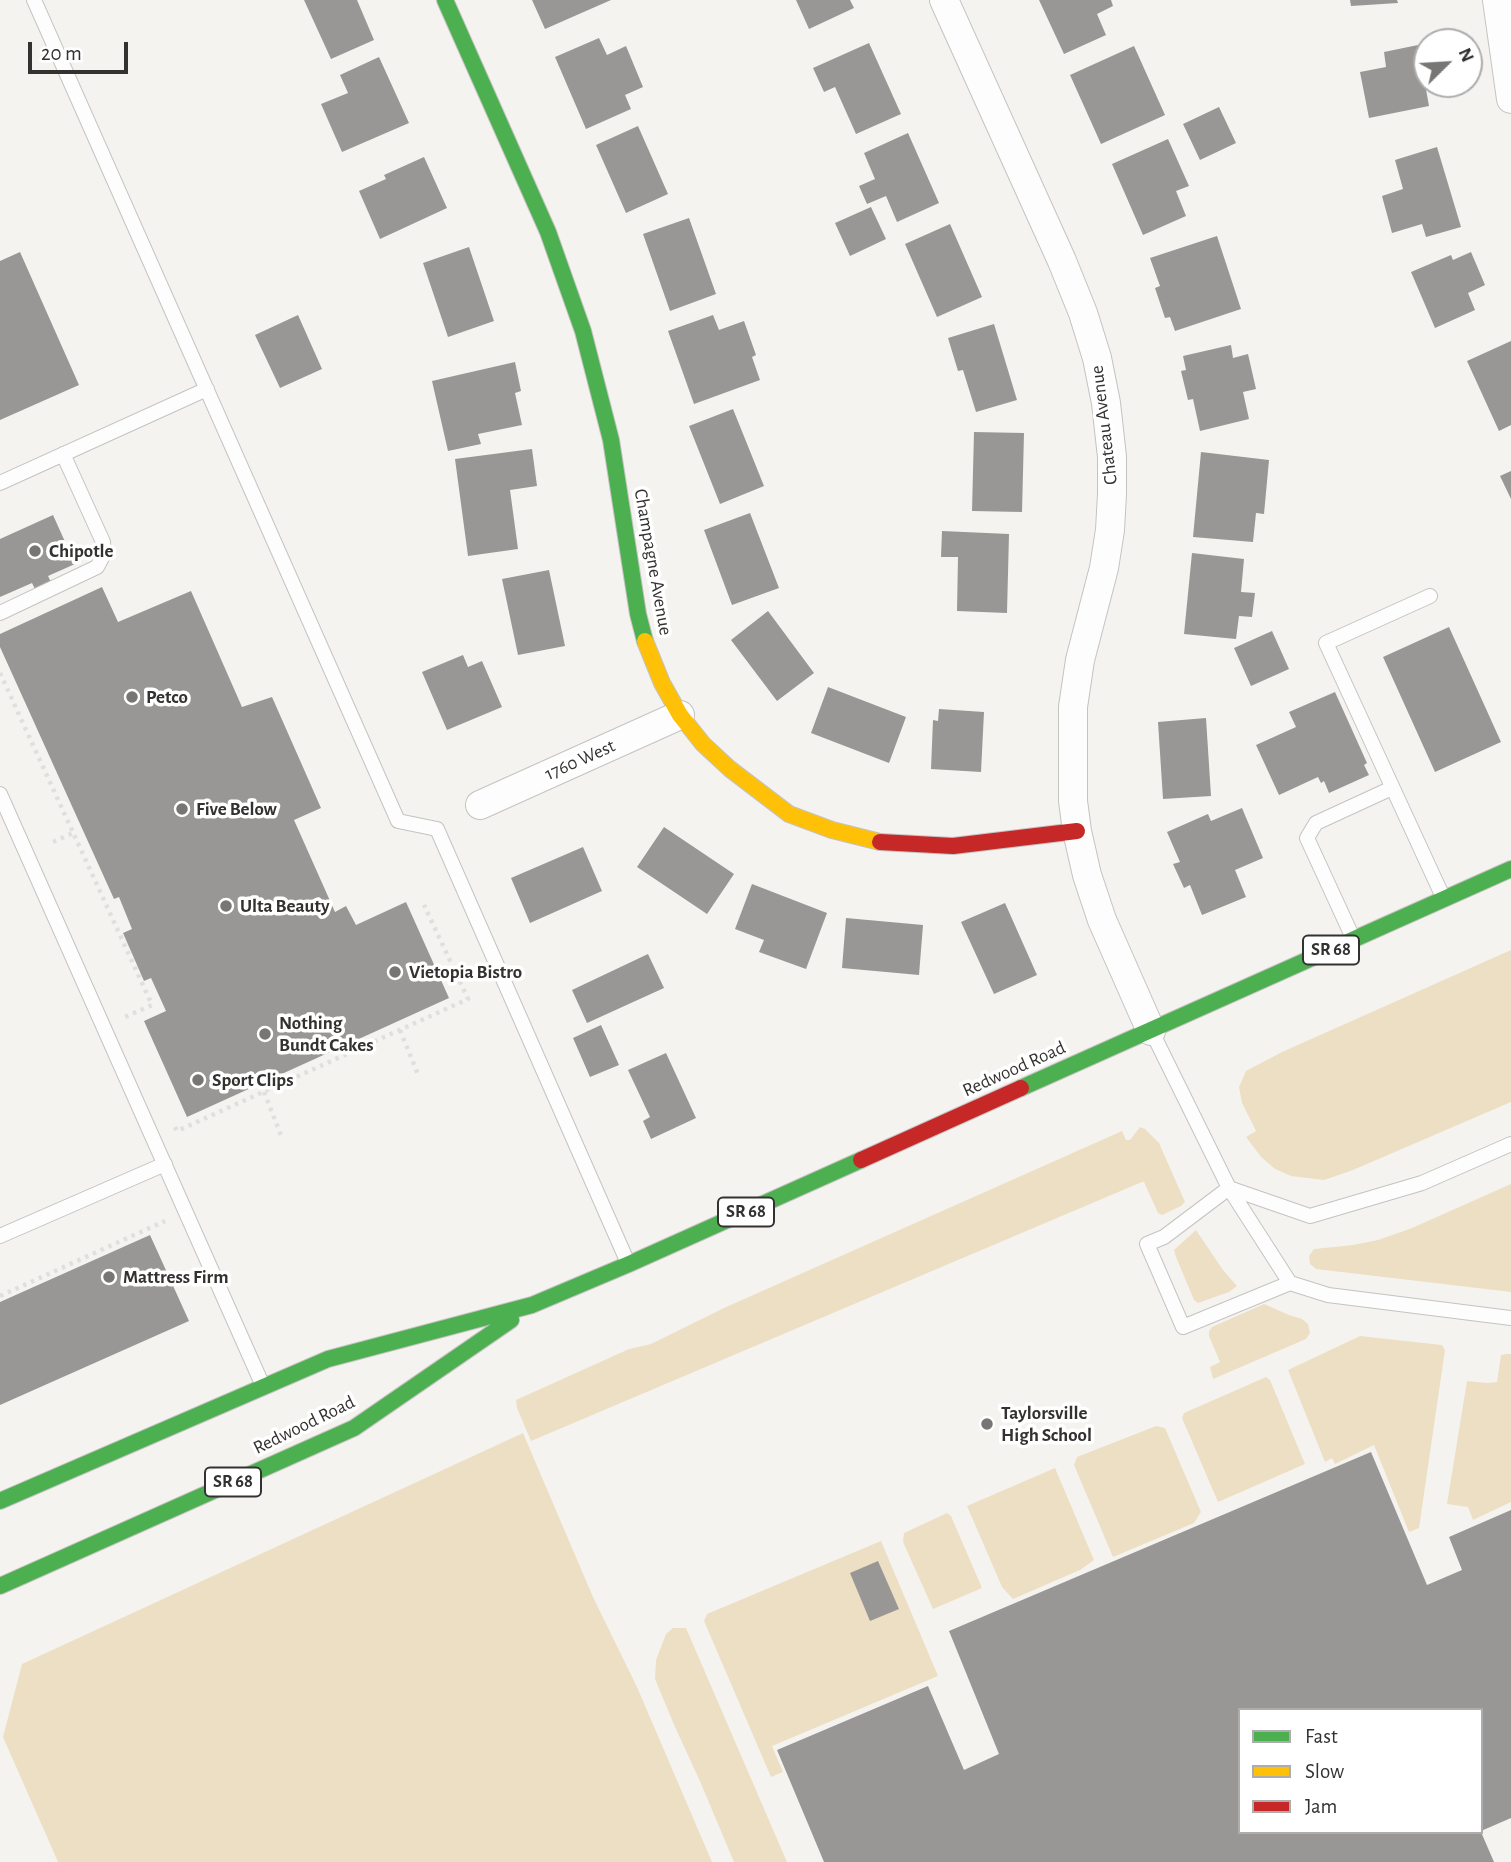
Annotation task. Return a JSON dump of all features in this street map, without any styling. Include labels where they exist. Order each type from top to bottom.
[{"type":"main road","name":"Champagne Avenue","points":[[444,0],[548,232],[583,331],[611,440],[641,626],[662,683],[680,715],[703,744],[730,769],[789,814],[832,830],[877,842],[953,846],[1077,831]]},
{"type":"main road","name":"Redwood Road","points":[[0,1501],[328,1359],[533,1305],[629,1265],[1511,869]]},
{"type":"main road","name":"Redwood Road","points":[[0,1586],[354,1428],[533,1305]]},
{"type":"street","name":"Chateau Avenue","points":[[944,0],[1083,313],[1097,358],[1106,402],[1112,457],[1110,530],[1104,568],[1080,660],[1073,707],[1073,802],[1087,876],[1102,920],[1151,1031]]},
{"type":"street","points":[[1497,0],[1511,99]]},
{"type":"street","name":"1760 West","points":[[480,805],[680,715]]},
{"type":"lane","points":[[34,0],[398,821],[437,830],[629,1265]]},
{"type":"lane","points":[[0,482],[207,389]]},
{"type":"lane","points":[[0,613],[97,567],[103,554],[103,542],[63,454]]},
{"type":"lane","points":[[1430,596],[1326,643],[1444,899]]},
{"type":"lane","points":[[1354,940],[1307,838],[1316,822],[1392,788]]},
{"type":"lane","points":[[0,794],[263,1387]]},
{"type":"lane","points":[[1151,1031],[1229,1188],[1290,1283],[1328,1295],[1511,1318]]},
{"type":"lane","points":[[1229,1188],[1310,1216],[1422,1183],[1511,1144]]},
{"type":"lane","points":[[0,1236],[165,1164]]},
{"type":"lane","points":[[1229,1188],[1164,1237],[1147,1244],[1183,1327],[1290,1283]]},
{"type":"path","points":[[0,673],[152,1005],[125,1017],[128,1024]]},
{"type":"path","points":[[53,842],[73,833]]},
{"type":"path","points":[[171,1118],[177,1131],[468,999],[424,905]]},
{"type":"path","points":[[400,1030],[419,1077]]},
{"type":"path","points":[[264,1092],[282,1138]]},
{"type":"path","points":[[0,1296],[166,1220]]},
{"type":"shaded area","points":[[1511,950],[1511,1102],[1324,1180],[1291,1176],[1275,1169],[1261,1157],[1246,1137],[1256,1131],[1242,1103],[1239,1087],[1246,1071],[1282,1052]]},
{"type":"shaded area","points":[[1140,1127],[1159,1143],[1185,1202],[1181,1206],[1162,1215],[1158,1213],[1142,1182],[531,1441],[516,1400],[629,1349],[651,1344],[724,1308],[1122,1131],[1126,1140],[1130,1140]]},
{"type":"shaded area","points":[[1511,1184],[1511,1292],[1316,1269],[1310,1264],[1309,1256],[1314,1249],[1378,1240],[1412,1228]]},
{"type":"shaded area","points":[[1196,1230],[1237,1286],[1229,1292],[1198,1303],[1194,1300],[1174,1250]]},
{"type":"shaded area","points":[[1264,1304],[1308,1324],[1310,1333],[1306,1339],[1213,1379],[1210,1367],[1220,1362],[1209,1331],[1212,1327]]},
{"type":"shaded area","points":[[1360,1336],[1442,1345],[1445,1350],[1419,1528],[1409,1532],[1374,1445],[1335,1464],[1332,1458],[1325,1462],[1288,1370]]},
{"type":"shaded area","points":[[1511,1354],[1511,1502],[1473,1520],[1468,1507],[1447,1504],[1467,1381],[1497,1382],[1501,1355]]},
{"type":"shaded area","points":[[1266,1377],[1270,1380],[1305,1464],[1218,1502],[1182,1418],[1184,1413]]},
{"type":"shaded area","points":[[1156,1426],[1165,1428],[1201,1512],[1194,1523],[1113,1557],[1074,1465],[1077,1457]]},
{"type":"shaded area","points":[[523,1433],[712,1862],[58,1862],[3,1737],[22,1664]]},
{"type":"shaded area","points":[[1055,1468],[1094,1560],[1080,1570],[1013,1599],[1002,1587],[967,1506]]},
{"type":"shaded area","points":[[947,1513],[951,1516],[982,1588],[933,1609],[903,1542],[904,1533]]},
{"type":"shaded area","points":[[881,1541],[938,1676],[772,1746],[783,1772],[771,1777],[704,1621],[707,1614]]},
{"type":"shaded area","points":[[673,1628],[686,1628],[787,1862],[734,1862],[655,1679],[656,1660],[666,1634]]},
{"type":"building","points":[[304,0],[357,0],[374,40],[331,59]]},
{"type":"building","points":[[532,0],[611,0],[545,29]]},
{"type":"building","points":[[796,0],[850,0],[854,8],[809,29]]},
{"type":"building","points":[[1039,0],[1111,0],[1113,6],[1097,14],[1106,35],[1064,54]]},
{"type":"building","points":[[1350,0],[1397,0],[1398,3],[1351,6]]},
{"type":"building","points":[[599,38],[607,55],[626,46],[643,87],[625,95],[631,109],[586,129],[555,57]]},
{"type":"building","points":[[869,43],[901,114],[856,134],[835,87],[824,92],[813,68]]},
{"type":"building","points":[[1134,46],[1165,115],[1101,144],[1070,75]]},
{"type":"building","points":[[1413,46],[1413,98],[1428,98],[1429,106],[1369,118],[1360,72],[1386,67],[1384,52]]},
{"type":"building","points":[[379,57],[409,123],[342,152],[321,104],[348,93],[340,75]]},
{"type":"building","points":[[1219,107],[1236,143],[1200,160],[1183,124]]},
{"type":"building","points":[[638,126],[668,194],[626,213],[596,145]]},
{"type":"building","points":[[908,133],[939,203],[897,222],[886,196],[867,204],[859,186],[875,179],[864,153]]},
{"type":"building","points":[[1168,139],[1189,186],[1176,191],[1186,216],[1143,235],[1112,164]]},
{"type":"building","points":[[1437,147],[1461,227],[1426,237],[1422,224],[1392,233],[1382,196],[1403,189],[1395,160]]},
{"type":"building","points":[[424,157],[447,208],[380,239],[359,191],[386,179],[384,175]]},
{"type":"building","points":[[871,207],[886,239],[850,256],[835,223]]},
{"type":"building","points":[[689,218],[716,294],[670,311],[643,234]]},
{"type":"building","points":[[950,224],[982,297],[937,317],[905,244]]},
{"type":"building","points":[[1217,236],[1241,309],[1175,331],[1170,317],[1165,318],[1155,288],[1160,286],[1150,258]]},
{"type":"building","points":[[469,247],[494,321],[448,337],[423,263]]},
{"type":"building","points":[[20,252],[79,385],[0,420],[0,261]]},
{"type":"building","points":[[1471,252],[1485,285],[1468,293],[1475,310],[1435,328],[1411,272],[1451,255],[1453,260]]},
{"type":"building","points":[[298,315],[322,369],[280,388],[255,335]]},
{"type":"building","points":[[713,315],[719,330],[744,321],[756,355],[752,357],[760,380],[694,404],[668,331]]},
{"type":"building","points":[[994,324],[1017,400],[976,412],[963,370],[958,371],[948,338]]},
{"type":"building","points":[[1511,341],[1511,425],[1499,431],[1467,361]]},
{"type":"building","points":[[1231,345],[1233,358],[1248,354],[1256,389],[1243,392],[1249,419],[1200,431],[1193,399],[1188,400],[1181,371],[1186,370],[1183,356]]},
{"type":"building","points":[[515,362],[521,391],[515,393],[522,425],[478,434],[481,444],[448,451],[432,381]]},
{"type":"building","points":[[733,409],[764,486],[720,504],[689,426]]},
{"type":"building","points":[[974,432],[1024,433],[1022,512],[972,511]]},
{"type":"building","points":[[532,449],[537,486],[510,490],[518,549],[468,556],[455,459]]},
{"type":"building","points":[[1201,452],[1269,460],[1264,514],[1256,513],[1253,542],[1193,537]]},
{"type":"building","points":[[1511,471],[1511,499],[1500,476]]},
{"type":"building","points":[[750,513],[779,588],[732,605],[704,530]]},
{"type":"building","name":"Chipotle","points":[[53,515],[75,564],[48,576],[51,582],[35,589],[32,583],[0,597],[0,539]]},
{"type":"building","points":[[942,531],[1009,534],[1007,613],[957,611],[958,557],[941,557]]},
{"type":"building","points":[[1192,553],[1244,559],[1241,592],[1255,593],[1252,617],[1239,616],[1236,639],[1184,634]]},
{"type":"building","points":[[549,570],[565,646],[518,655],[502,579]]},
{"type":"building","points":[[102,587],[118,622],[191,591],[242,707],[272,697],[321,808],[294,820],[335,912],[346,906],[356,925],[406,902],[449,998],[187,1117],[144,1021],[166,1011],[151,978],[144,981],[123,933],[132,929],[119,897],[114,899],[0,647],[0,634]]},
{"type":"building","points":[[768,611],[814,673],[777,701],[731,640]]},
{"type":"building","points":[[1449,627],[1501,742],[1435,772],[1383,657]]},
{"type":"building","points":[[1272,631],[1289,669],[1251,686],[1234,648]]},
{"type":"building","points":[[463,655],[468,667],[482,661],[502,707],[447,730],[422,672]]},
{"type":"building","points":[[828,687],[906,717],[889,763],[811,733]]},
{"type":"building","points":[[1335,692],[1367,763],[1364,765],[1369,775],[1329,793],[1324,781],[1321,783],[1318,777],[1279,795],[1256,745],[1296,727],[1289,712]]},
{"type":"building","points":[[939,709],[984,712],[981,772],[931,769],[933,720],[938,721]]},
{"type":"building","points":[[1206,718],[1211,796],[1163,799],[1158,722]]},
{"type":"building","points":[[1242,808],[1263,858],[1235,870],[1246,897],[1202,915],[1190,885],[1184,888],[1173,864],[1180,862],[1167,832],[1208,814],[1211,821]]},
{"type":"building","points":[[664,827],[734,874],[707,914],[637,867]]},
{"type":"building","points":[[583,847],[602,891],[530,923],[511,878]]},
{"type":"building","points":[[752,884],[827,913],[806,969],[759,952],[764,940],[735,929]]},
{"type":"building","points":[[1005,903],[1037,975],[994,994],[961,922]]},
{"type":"building","points":[[846,918],[923,925],[919,975],[842,968]]},
{"type":"building","points":[[648,954],[664,988],[587,1023],[572,990]]},
{"type":"building","points":[[601,1025],[619,1065],[590,1077],[573,1038]]},
{"type":"building","points":[[666,1053],[696,1118],[651,1139],[643,1121],[650,1117],[628,1070]]},
{"type":"building","points":[[150,1235],[189,1321],[0,1405],[0,1302]]},
{"type":"building","points":[[1371,1452],[1427,1585],[1462,1570],[1449,1537],[1511,1510],[1511,1818],[1483,1830],[1483,1708],[1238,1708],[1238,1834],[1482,1834],[1494,1862],[824,1862],[777,1750],[928,1686],[964,1770],[999,1754],[949,1631]]},
{"type":"building","points":[[878,1561],[899,1609],[870,1621],[850,1573]]},
{"type":"traffic: fast","points":[[445,0],[548,232],[583,331],[611,440],[638,614],[645,641]]},
{"type":"traffic: fast","points":[[1021,1088],[1511,869]]},
{"type":"traffic: fast","points":[[0,1501],[328,1359],[532,1305],[861,1160]]},
{"type":"traffic: fast","points":[[0,1586],[354,1428],[511,1320]]},
{"type":"traffic: slow","points":[[645,641],[662,683],[680,715],[703,744],[730,769],[789,814],[832,830],[880,842]]},
{"type":"traffic: jam","points":[[880,842],[953,846],[1077,831]]},
{"type":"traffic: jam","points":[[861,1160],[1021,1088]]},
{"type":"place","name":"Chipotle","points":[[35,551]]},
{"type":"place","name":"Petco","points":[[132,697]]},
{"type":"place","name":"Five Below","points":[[182,809]]},
{"type":"place","name":"Ulta Beauty","points":[[226,906]]},
{"type":"place","name":"Vietopia Bistro","points":[[395,972]]},
{"type":"place","name":"Nothing Bundt Cakes","points":[[265,1034]]},
{"type":"place","name":"Sport Clips","points":[[198,1080]]},
{"type":"place","name":"Mattress Firm","points":[[109,1277]]},
{"type":"place","name":"Taylorsville High School","points":[[987,1424]]}]
